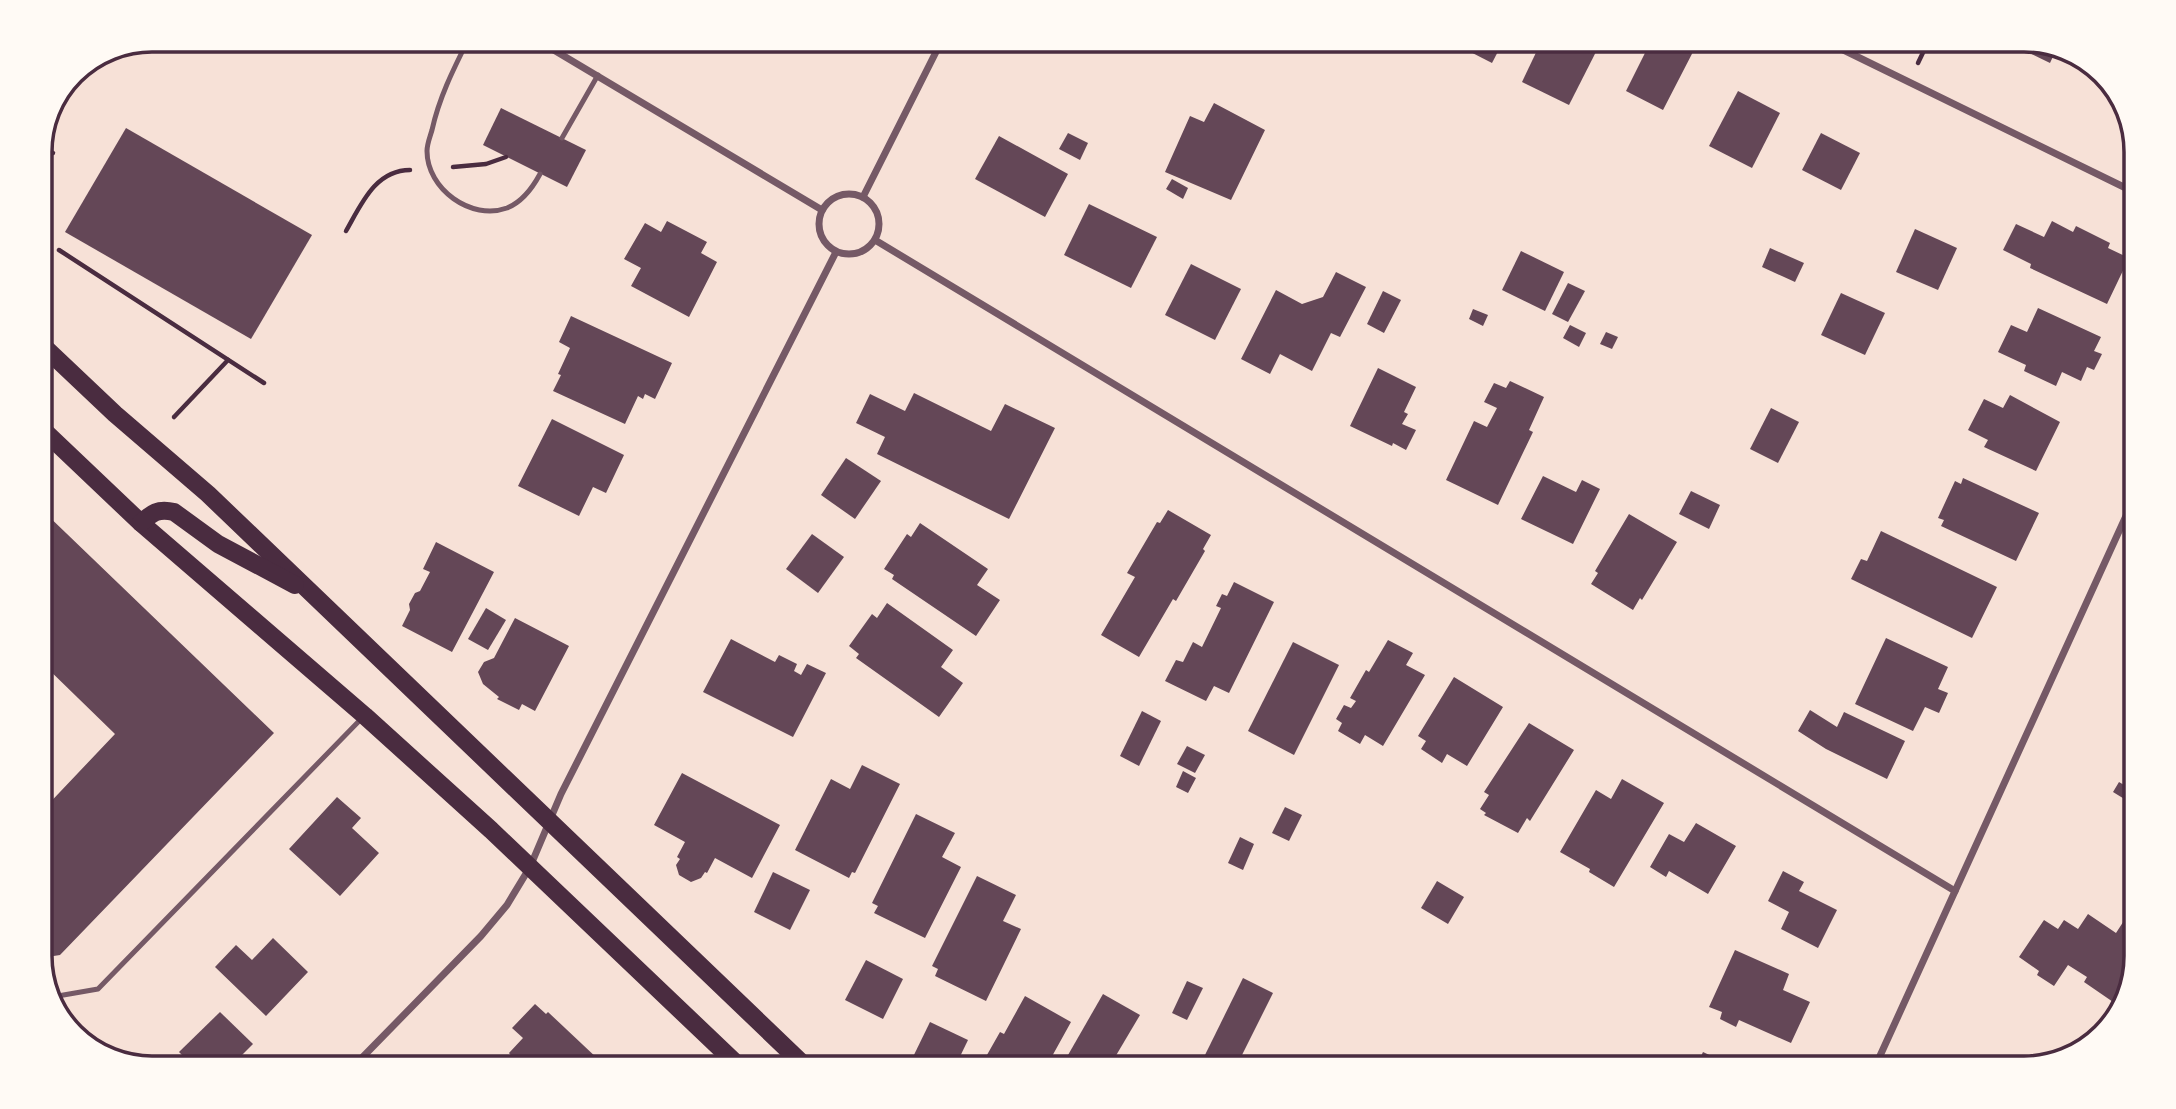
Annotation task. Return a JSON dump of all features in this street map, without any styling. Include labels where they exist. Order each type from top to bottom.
[{"type":"main road","points":[[53,355],[115,414],[208,494],[317,597],[794,1056]]},
{"type":"main road","points":[[53,439],[141,523],[365,716],[530,867],[728,1056]]},
{"type":"main road","points":[[141,523],[154,511],[174,512],[218,544],[317,597]]},
{"type":"street","points":[[558,52],[822,210]]},
{"type":"street","points":[[863,197],[936,52]]},
{"type":"street","points":[[1848,52],[2123,187]]},
{"type":"street","points":[[855,194],[863,197],[871,203],[879,221],[875,240],[862,252],[836,252],[822,237],[819,218],[822,210],[836,197],[855,194]]},
{"type":"street","points":[[875,240],[1955,891]]},
{"type":"street","points":[[364,1056],[481,936],[507,905],[530,867],[549,821],[836,252]]},
{"type":"street","points":[[1880,1056],[2123,521]]},
{"type":"lane","points":[[462,52],[438,101],[427,150],[431,170],[448,196],[480,211],[508,207],[531,191],[540,174]]},
{"type":"lane","points":[[562,138],[598,75]]},
{"type":"lane","points":[[61,995],[98,989],[365,716]]},
{"type":"path","points":[[59,250],[264,383]]},
{"type":"path","points":[[174,417],[228,360]]},
{"type":"building","points":[[1470,52],[1498,52],[1492,63]]},
{"type":"building","points":[[1536,52],[1596,52],[1569,105],[1522,82]]},
{"type":"building","points":[[1646,52],[1693,52],[1663,110],[1626,91]]},
{"type":"building","points":[[2029,53],[2053,57],[2050,63]]},
{"type":"building","points":[[1738,91],[1780,113],[1752,168],[1709,146]]},
{"type":"building","points":[[1214,103],[1265,130],[1231,200],[1165,172],[1190,116],[1204,122]]},
{"type":"building","points":[[501,108],[586,150],[567,187],[483,145]]},
{"type":"building","points":[[126,128],[312,235],[251,339],[65,232]]},
{"type":"building","points":[[1068,133],[1088,143],[1080,160],[1059,149]]},
{"type":"building","points":[[1821,133],[1860,153],[1841,190],[1802,170]]},
{"type":"building","points":[[999,136],[1068,174],[1045,217],[975,179]]},
{"type":"building","points":[[1172,179],[1188,188],[1183,199],[1166,189]]},
{"type":"building","points":[[1089,204],[1157,237],[1131,288],[1064,255]]},
{"type":"building","points":[[667,221],[707,242],[701,253],[717,262],[689,317],[631,286],[641,268],[624,259],[645,223],[661,232]]},
{"type":"building","points":[[2052,221],[2073,232],[2076,226],[2110,243],[2108,248],[2123,255],[2123,270],[2107,304],[2030,268],[2031,264],[2003,250],[2016,224],[2044,237]]},
{"type":"building","points":[[1915,229],[1957,248],[1938,290],[1896,272]]},
{"type":"building","points":[[1770,248],[1804,263],[1795,282],[1762,267]]},
{"type":"building","points":[[1521,251],[1564,272],[1545,311],[1502,290]]},
{"type":"building","points":[[1191,264],[1241,289],[1215,340],[1165,315]]},
{"type":"building","points":[[1336,272],[1366,287],[1340,337],[1331,333],[1312,371],[1280,354],[1270,374],[1241,359],[1276,290],[1302,304],[1323,297]]},
{"type":"building","points":[[1568,283],[1585,291],[1568,322],[1552,314]]},
{"type":"building","points":[[1383,291],[1401,300],[1384,333],[1367,324]]},
{"type":"building","points":[[1841,293],[1885,313],[1865,355],[1821,335]]},
{"type":"building","points":[[2038,308],[2101,337],[2094,351],[2102,354],[2094,370],[2087,367],[2081,381],[2062,372],[2056,386],[2024,371],[2026,365],[1998,352],[2011,325],[2027,332]]},
{"type":"building","points":[[1473,309],[1488,315],[1483,326],[1469,319]]},
{"type":"building","points":[[571,316],[672,363],[655,399],[645,394],[643,399],[638,396],[625,424],[553,391],[570,348],[559,342]]},
{"type":"building","points":[[1570,325],[1586,333],[1579,347],[1563,338]]},
{"type":"building","points":[[1606,332],[1618,337],[1612,349],[1600,344]]},
{"type":"building","points":[[1378,368],[1416,387],[1404,412],[1408,414],[1402,424],[1416,430],[1406,450],[1350,426]]},
{"type":"building","points":[[1510,381],[1544,397],[1529,430],[1533,432],[1498,505],[1446,480],[1474,421],[1487,427],[1497,408],[1484,402],[1494,383],[1506,388]]},
{"type":"building","points":[[914,393],[991,431],[1005,404],[1055,428],[1009,519],[877,454],[885,437],[856,423],[870,394],[905,411]]},
{"type":"building","points":[[2010,395],[2060,422],[2036,471],[1984,447],[1988,440],[1968,430],[1984,399],[2003,408]]},
{"type":"building","points":[[1771,408],[1799,422],[1778,463],[1750,449]]},
{"type":"building","points":[[552,419],[624,455],[606,493],[593,487],[579,516],[518,486]]},
{"type":"building","points":[[846,458],[881,481],[855,519],[821,495]]},
{"type":"building","points":[[1543,476],[1576,492],[1582,480],[1600,489],[1573,544],[1521,519]]},
{"type":"building","points":[[1963,478],[2039,513],[2016,561],[1941,526],[1944,520],[1938,518],[1955,481],[1961,484]]},
{"type":"building","points":[[1691,491],[1720,505],[1709,529],[1679,514]]},
{"type":"building","points":[[1168,510],[1211,535],[1203,549],[1205,551],[1176,601],[1173,599],[1139,657],[1101,635],[1135,577],[1127,573],[1157,522],[1160,523]]},
{"type":"building","points":[[1629,514],[1677,542],[1642,600],[1640,598],[1633,610],[1591,584],[1598,573],[1595,571]]},
{"type":"building","points":[[53,520],[274,733],[60,955],[53,956],[53,799],[115,734],[53,674]]},
{"type":"building","points":[[920,523],[988,569],[977,585],[1000,600],[976,636],[892,579],[894,575],[884,569],[907,534],[911,537]]},
{"type":"building","points":[[1881,531],[1997,587],[1972,638],[1851,579],[1861,559],[1867,561]]},
{"type":"building","points":[[812,534],[844,557],[818,593],[786,569]]},
{"type":"building","points":[[436,542],[494,572],[452,652],[402,626],[410,610],[409,604],[430,572],[423,569]]},
{"type":"building","points":[[1234,582],[1274,602],[1229,693],[1214,686],[1206,701],[1165,681],[1176,660],[1183,662],[1193,642],[1202,647],[1221,608],[1216,606],[1222,594],[1227,596]]},
{"type":"building","points":[[887,603],[953,650],[941,667],[963,683],[939,717],[856,658],[859,654],[849,646],[872,614],[877,618]]},
{"type":"building","points":[[486,608],[506,620],[488,650],[468,639]]},
{"type":"building","points":[[515,618],[569,646],[535,711],[522,704],[519,710],[497,699],[499,697],[483,684],[478,672],[484,662],[494,658]]},
{"type":"building","points":[[1886,638],[1948,667],[1938,689],[1948,693],[1939,713],[1925,707],[1913,731],[1855,704]]},
{"type":"building","points":[[731,639],[775,662],[779,655],[797,664],[794,671],[801,675],[807,664],[826,673],[793,737],[703,692]]},
{"type":"building","points":[[1388,640],[1413,653],[1406,665],[1425,675],[1383,746],[1365,735],[1360,744],[1338,731],[1342,723],[1336,719],[1344,705],[1351,708],[1356,701],[1350,698]]},
{"type":"building","points":[[1293,642],[1339,665],[1294,755],[1248,731]]},
{"type":"building","points":[[1454,677],[1503,707],[1467,766],[1447,754],[1442,763],[1421,749],[1426,741],[1418,736]]},
{"type":"building","points":[[1810,710],[1837,727],[1844,712],[1905,741],[1887,779],[1826,749],[1798,731]]},
{"type":"building","points":[[1142,711],[1161,721],[1139,766],[1120,756]]},
{"type":"building","points":[[1529,723],[1574,750],[1530,821],[1527,818],[1518,833],[1484,815],[1486,813],[1480,809],[1489,795],[1484,792]]},
{"type":"building","points":[[1187,746],[1205,755],[1195,773],[1177,764]]},
{"type":"building","points":[[862,765],[900,784],[855,873],[852,872],[849,878],[795,850],[831,779],[850,789]]},
{"type":"building","points":[[1183,771],[1196,778],[1188,793],[1176,787]]},
{"type":"building","points":[[682,773],[780,825],[752,878],[715,858],[701,878],[691,882],[679,875],[676,865],[680,859],[677,857],[685,842],[654,825]]},
{"type":"building","points":[[1622,779],[1664,803],[1614,887],[1560,852],[1596,790],[1611,799]]},
{"type":"building","points":[[2119,782],[2124,785],[2124,799],[2113,792]]},
{"type":"building","points":[[337,797],[361,818],[352,828],[379,853],[340,896],[289,849]]},
{"type":"building","points":[[1285,807],[1302,815],[1289,841],[1272,833]]},
{"type":"building","points":[[916,814],[955,833],[942,857],[961,867],[925,938],[874,913],[878,906],[872,903]]},
{"type":"building","points":[[1696,823],[1736,846],[1708,894],[1669,871],[1666,877],[1650,867],[1669,834],[1684,842]]},
{"type":"building","points":[[1240,837],[1254,844],[1243,870],[1228,863]]},
{"type":"building","points":[[1783,871],[1804,882],[1799,891],[1837,910],[1818,948],[1781,929],[1789,912],[1768,901]]},
{"type":"building","points":[[773,872],[810,890],[790,930],[754,912]]},
{"type":"building","points":[[977,876],[1016,895],[1003,921],[1021,929],[986,1001],[935,976],[938,969],[932,966]]},
{"type":"building","points":[[1437,881],[1464,897],[1448,924],[1421,908]]},
{"type":"building","points":[[2088,914],[2116,933],[2124,921],[2122,976],[2113,1002],[2084,982],[2087,977],[2068,965],[2054,986],[2037,975],[2039,971],[2019,957],[2044,920],[2058,929],[2064,920],[2078,929]]},
{"type":"building","points":[[273,938],[308,972],[266,1016],[215,967],[236,945],[252,960]]},
{"type":"building","points":[[1735,950],[1789,974],[1783,990],[1810,1002],[1791,1043],[1739,1020],[1736,1027],[1720,1019],[1722,1012],[1709,1007]]},
{"type":"building","points":[[866,960],[903,979],[883,1019],[845,1000]]},
{"type":"building","points":[[1243,978],[1273,993],[1242,1056],[1204,1056]]},
{"type":"building","points":[[1187,981],[1203,988],[1187,1020],[1172,1013]]},
{"type":"building","points":[[1103,994],[1140,1015],[1116,1056],[1067,1056]]},
{"type":"building","points":[[1025,996],[1071,1022],[1052,1056],[986,1056],[1000,1032],[1004,1034]]},
{"type":"building","points":[[535,1004],[546,1014],[548,1012],[595,1056],[511,1056],[509,1053],[523,1038],[512,1028]]},
{"type":"building","points":[[220,1012],[253,1044],[241,1056],[183,1056],[179,1052]]},
{"type":"building","points":[[930,1022],[968,1040],[960,1056],[913,1056]]}]
